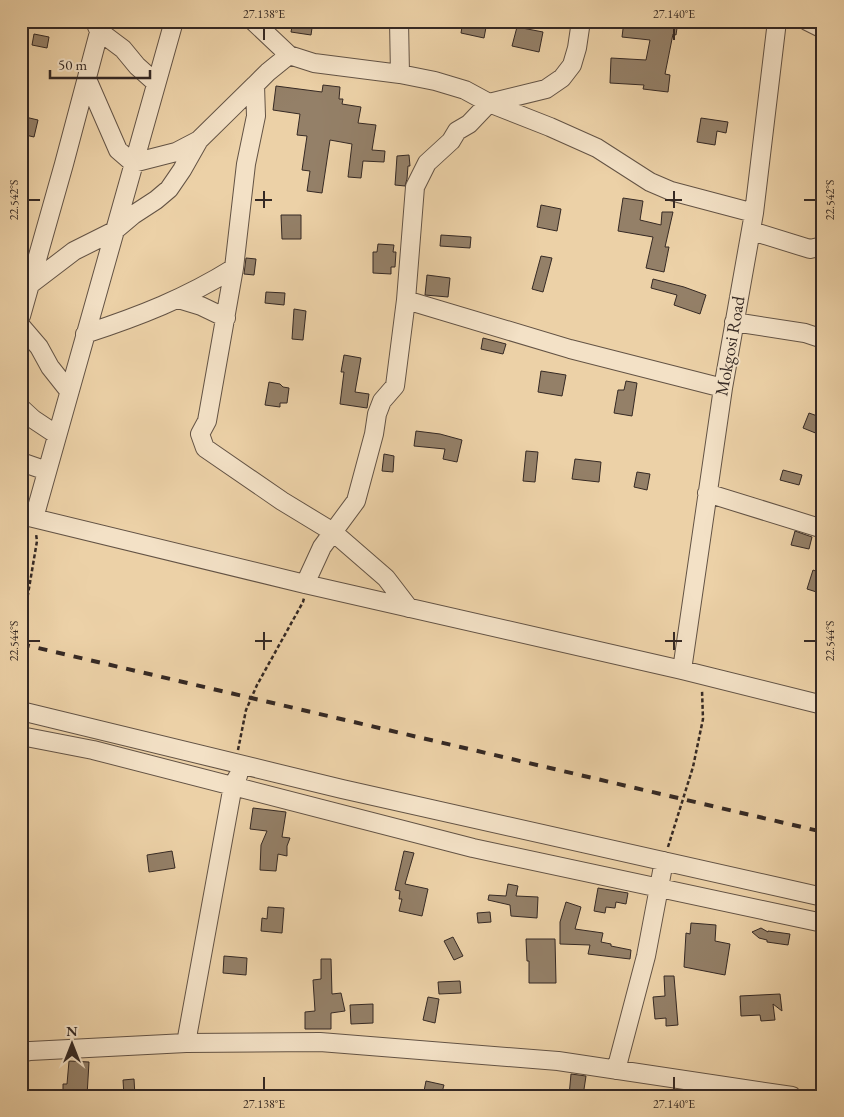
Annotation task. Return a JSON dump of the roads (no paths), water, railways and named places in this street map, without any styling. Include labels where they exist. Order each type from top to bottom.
[{"type":"street","points":[[174,21],[47,470],[28,516],[305,584],[682,670],[823,705]]},
{"type":"street","points":[[253,21],[289,55],[314,63],[400,74],[435,81],[465,90],[489,103],[550,126],[598,148],[650,182],[672,191],[754,213]]},
{"type":"street","points":[[399,21],[400,74]]},
{"type":"street","points":[[305,584],[322,547],[356,501],[374,434],[376,414],[382,401],[395,386],[406,300],[416,187],[427,163],[451,141],[457,131],[469,124],[489,103],[546,89],[562,78],[572,65],[581,21]]},
{"type":"street","name":"Mokgosi Road","points":[[682,670],[723,388],[752,231],[777,21]]},
{"type":"street","points":[[807,21],[823,29]]},
{"type":"street","points":[[99,24],[136,66],[156,83]]},
{"type":"street","points":[[21,316],[32,283],[99,24]]},
{"type":"street","points":[[32,283],[74,251],[114,231],[169,189],[199,140],[268,72],[289,55]]},
{"type":"street","points":[[86,79],[118,150],[133,163]]},
{"type":"street","points":[[255,85],[256,116],[246,164],[234,268],[207,421],[200,434],[205,448],[282,501],[333,532],[386,578],[409,608]]},
{"type":"street","points":[[133,163],[176,152],[199,140]]},
{"type":"street","points":[[752,231],[810,249],[823,246]]},
{"type":"street","points":[[85,334],[120,323],[178,299],[234,268]]},
{"type":"street","points":[[178,299],[201,306],[226,318]]},
{"type":"street","points":[[406,300],[570,348],[723,388]]},
{"type":"street","points":[[734,322],[805,333],[823,339]]},
{"type":"street","points":[[21,326],[39,346],[50,367],[69,391]]},
{"type":"street","points":[[21,408],[33,419],[57,434]]},
{"type":"street","points":[[21,462],[47,470]]},
{"type":"street","points":[[707,493],[823,529]]},
{"type":"street","points":[[21,711],[240,765],[823,897]]},
{"type":"street","points":[[21,736],[93,750],[473,848],[823,923]]},
{"type":"street","points":[[186,1043],[233,785],[240,765]]},
{"type":"street","points":[[616,1070],[643,966],[664,861]]},
{"type":"street","points":[[21,1052],[186,1043],[320,1042],[558,1061],[749,1093],[792,1096]]},
{"type":"railway","points":[[21,644],[823,832]]}]
